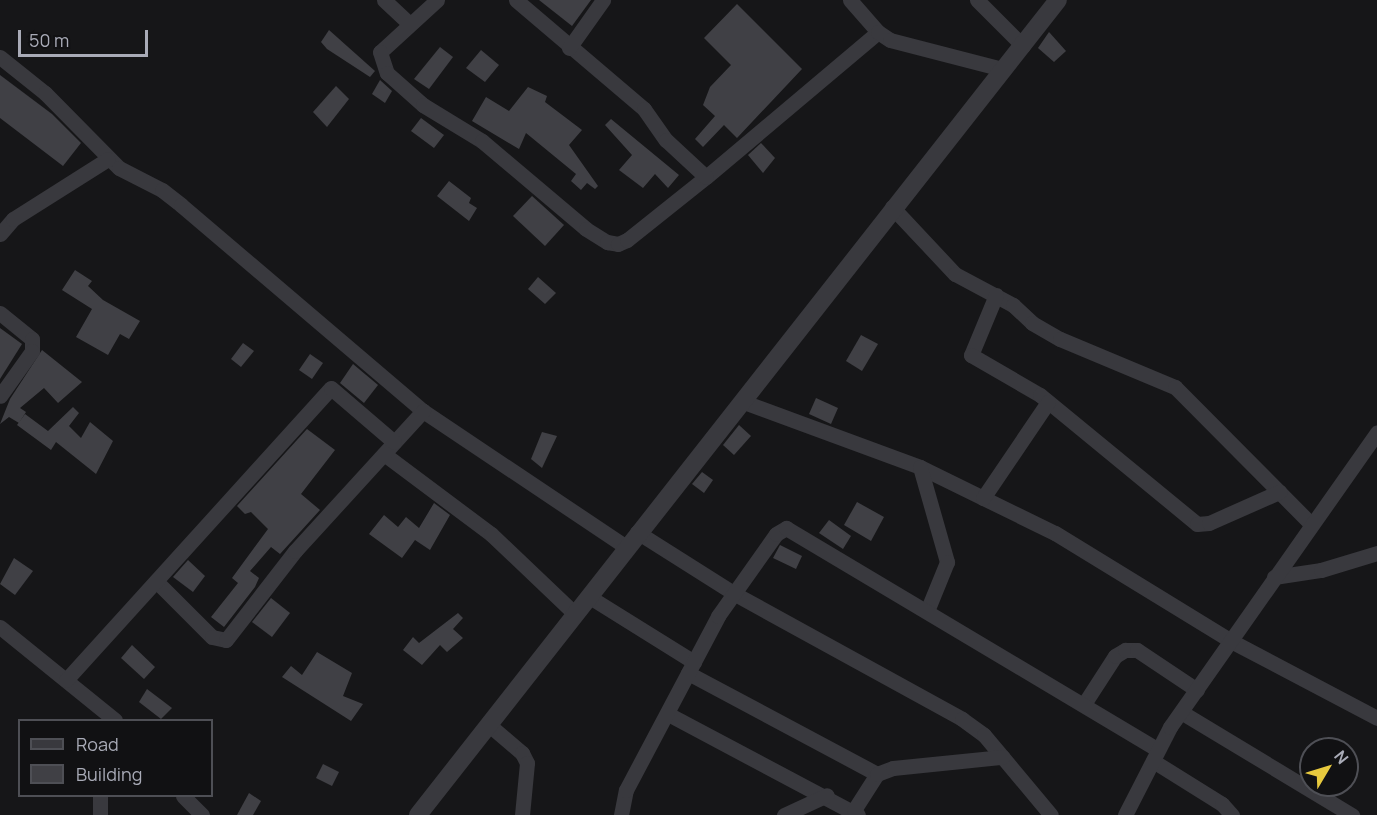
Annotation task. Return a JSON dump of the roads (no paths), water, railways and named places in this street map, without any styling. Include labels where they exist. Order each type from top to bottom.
[{"type":"street","points":[[384,0],[409,23]]},
{"type":"street","points":[[437,0],[380,51],[387,74],[423,105],[482,141],[607,242],[627,240],[706,177],[878,32]]},
{"type":"street","points":[[516,0],[569,48],[644,109],[657,122],[666,140],[706,177]]},
{"type":"street","points":[[569,48],[603,0]]},
{"type":"street","points":[[850,0],[878,32],[890,40],[1002,69]]},
{"type":"street","points":[[977,0],[1023,46]]},
{"type":"street","points":[[418,815],[637,532],[1058,0]]},
{"type":"street","points":[[0,57],[45,93],[108,159],[181,205],[423,411],[626,547]]},
{"type":"street","points":[[0,234],[13,219],[108,159]]},
{"type":"street","points":[[895,204],[955,274],[996,295],[1060,339],[1175,387],[1311,524]]},
{"type":"street","points":[[0,210],[13,219]]},
{"type":"street","points":[[996,295],[971,356],[1048,402],[1197,524],[1209,524],[1279,492]]},
{"type":"street","points":[[0,313],[32,339],[32,351],[0,396]]},
{"type":"street","points":[[66,680],[331,388],[394,442]]},
{"type":"street","points":[[741,401],[920,467],[1055,533],[1231,641],[1377,718]]},
{"type":"street","points":[[983,498],[1048,402]]},
{"type":"street","points":[[156,581],[212,637],[226,639],[295,551],[423,411]]},
{"type":"street","points":[[1125,815],[1155,755],[1181,712],[1377,433]]},
{"type":"street","points":[[384,454],[491,534],[574,613]]},
{"type":"street","points":[[920,467],[947,562],[927,610]]},
{"type":"street","points":[[621,815],[626,790],[718,616],[776,534],[786,528],[1084,704],[1222,804],[1232,815]]},
{"type":"street","points":[[637,532],[735,594],[962,720],[984,735],[1051,815]]},
{"type":"street","points":[[1274,577],[1321,570],[1377,553]]},
{"type":"street","points":[[588,596],[691,668],[878,774]]},
{"type":"street","points":[[0,627],[66,680],[96,713],[112,719]]},
{"type":"street","points":[[1084,704],[1115,656],[1125,650],[1137,650],[1197,690]]},
{"type":"street","points":[[1181,712],[1352,815]]},
{"type":"street","points":[[668,714],[827,795],[856,813],[878,774],[893,768],[1002,757]]},
{"type":"street","points":[[488,724],[522,753],[527,763],[522,815]]},
{"type":"street","points":[[784,815],[827,795]]},
{"type":"street","points":[[100,797],[100,815]]},
{"type":"street","points":[[185,797],[202,815]]}]
